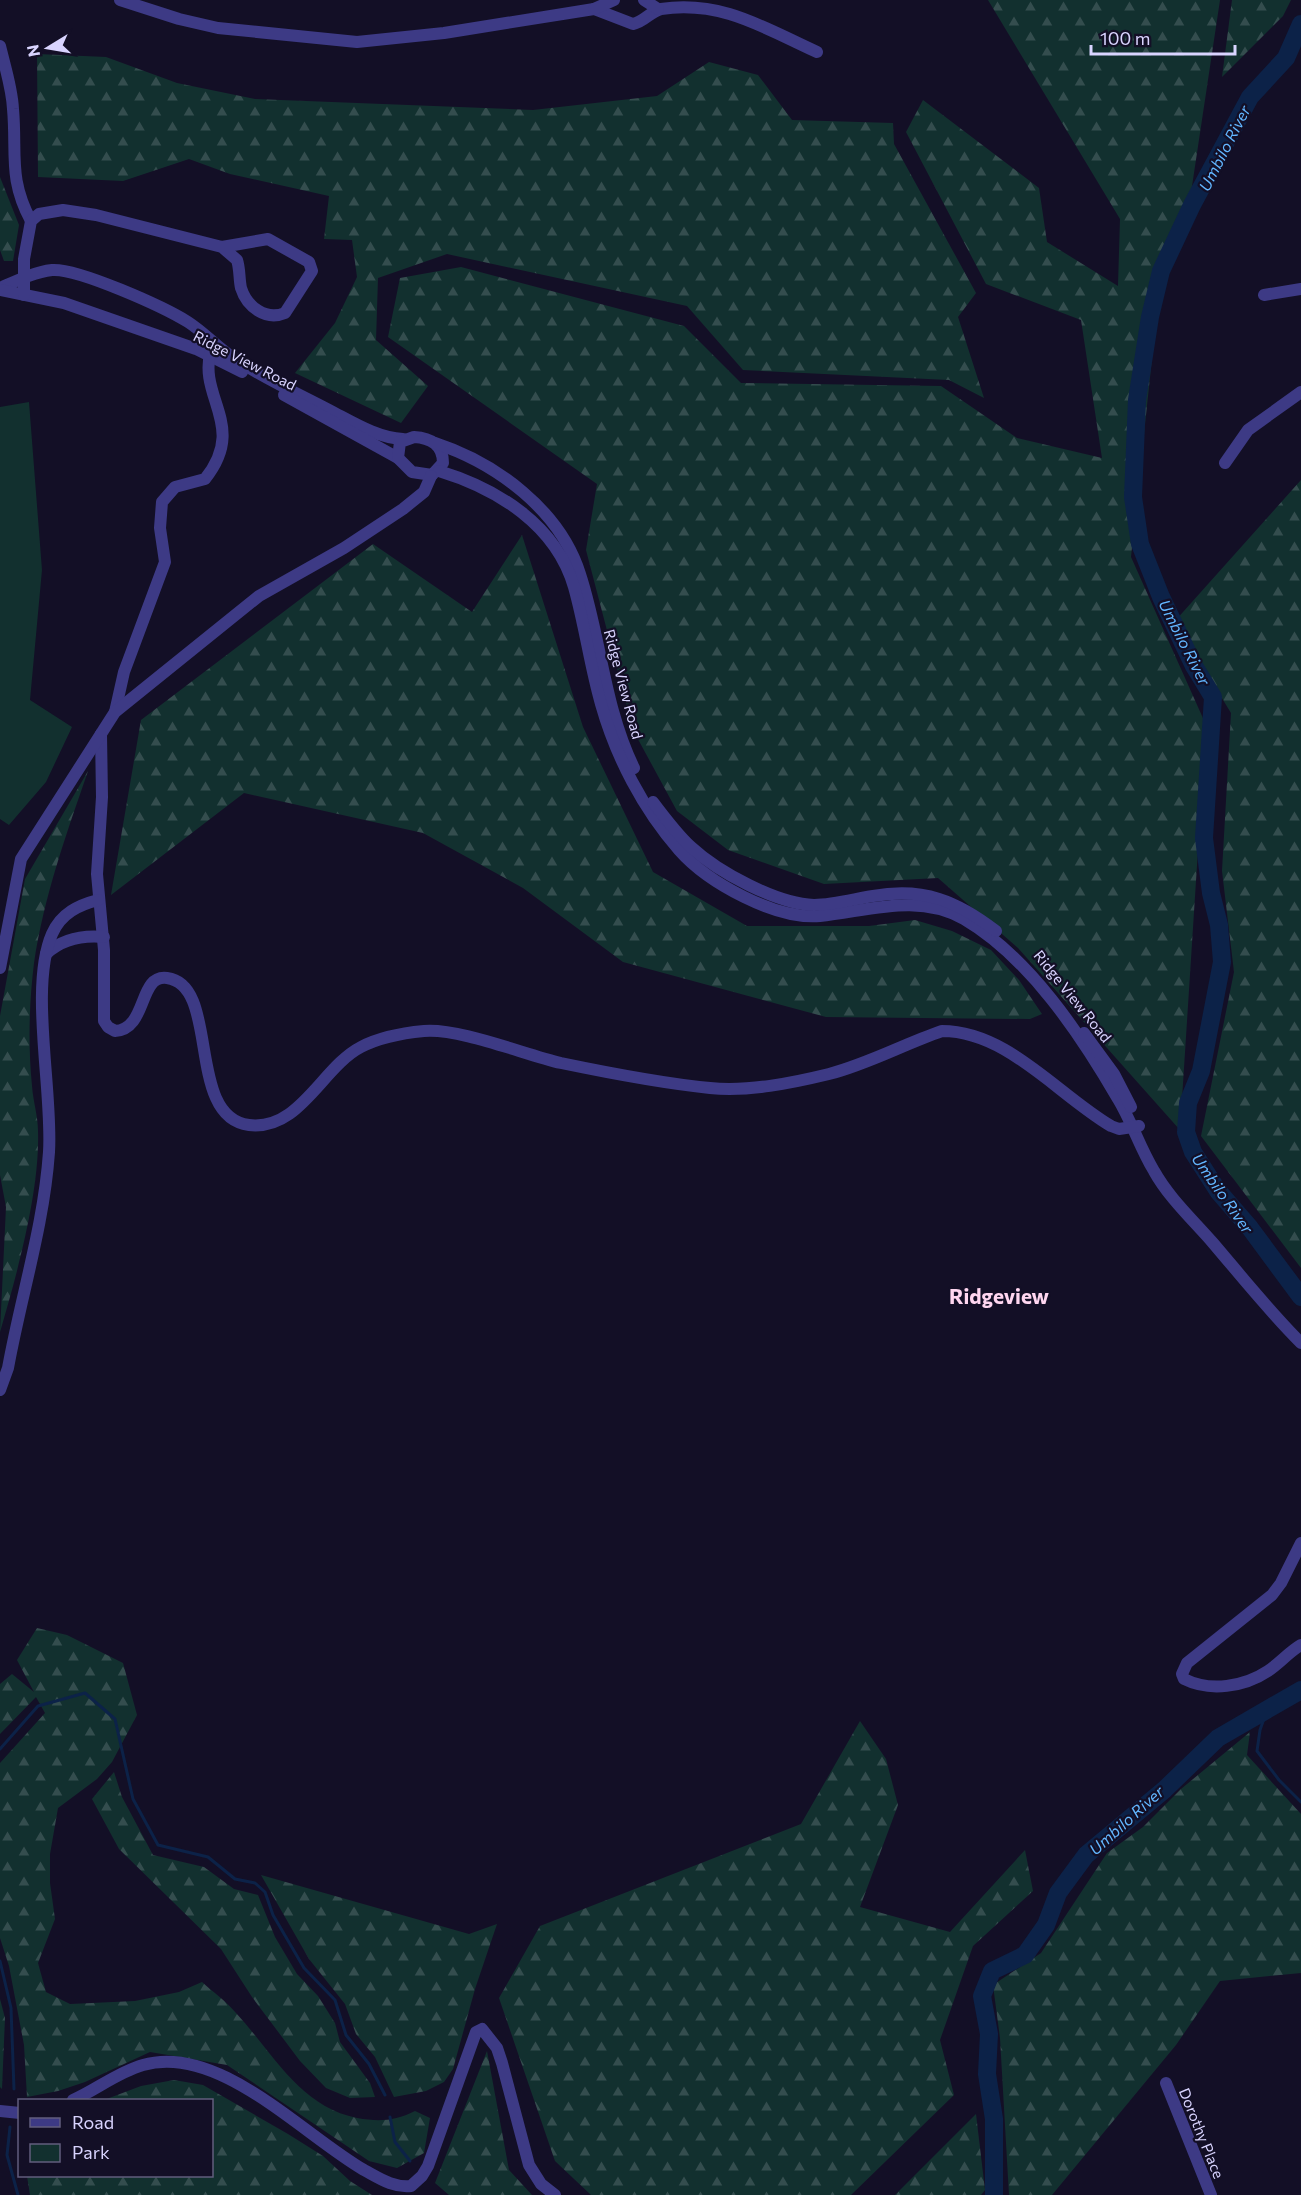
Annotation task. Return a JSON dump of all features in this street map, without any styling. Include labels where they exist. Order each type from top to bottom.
[{"type":"street","points":[[120,0],[179,20],[218,28],[357,42],[444,33],[594,9],[614,0]]},
{"type":"street","points":[[644,0],[658,9]]},
{"type":"street","points":[[594,9],[633,24],[658,9],[715,8],[817,52]]},
{"type":"street","points":[[0,46],[14,111],[15,179],[18,193],[31,221]]},
{"type":"street","points":[[24,295],[25,246],[31,221],[39,214],[63,210],[96,215],[222,247],[268,239],[309,262],[312,271],[285,313],[271,315],[262,313],[243,293],[237,260],[222,247]]},
{"type":"street","name":"Ridge View Road","points":[[0,289],[24,278],[52,270],[71,273],[159,306],[189,323],[232,358],[254,371],[368,430],[393,439],[424,438],[466,455],[498,474],[533,502],[564,540],[579,571],[593,646],[600,701],[614,744],[659,824],[680,852],[700,870],[755,900],[799,916],[818,916],[911,904],[926,905],[961,917],[993,939],[1036,982],[1091,1057],[1135,1128],[1146,1156],[1166,1188],[1264,1307],[1301,1343]]},
{"type":"street","name":"Ridge View Road","points":[[0,289],[64,303],[196,349],[402,462],[422,476],[435,473],[467,480],[498,496],[521,511],[544,532],[560,553],[571,577],[593,646]]},
{"type":"street","points":[[1264,295],[1301,289]]},
{"type":"street","points":[[115,712],[124,672],[165,562],[160,528],[162,502],[175,487],[205,479],[219,457],[224,426],[210,374],[209,356],[213,342]]},
{"type":"street","points":[[1225,463],[1248,430],[1301,392]]},
{"type":"street","points":[[403,439],[398,447],[402,462],[415,483],[416,493],[413,501]]},
{"type":"street","points":[[0,968],[21,859],[115,712],[259,596],[344,548],[413,501],[427,488],[443,460],[435,443]]},
{"type":"street","points":[[101,734],[102,797],[97,874],[98,900],[104,937],[103,1012],[108,1027],[120,1030],[134,1021],[149,986],[155,980],[170,978],[180,984],[195,1007],[219,1105],[235,1121],[251,1125],[270,1124],[292,1112],[337,1064],[360,1047],[407,1033],[444,1031],[561,1063],[711,1088],[773,1084],[830,1074],[942,1031],[961,1031],[996,1044],[1111,1126],[1135,1128]]},
{"type":"street","points":[[0,1389],[8,1368],[18,1308],[30,1267],[48,1162],[50,1122],[44,1033],[46,954],[53,933],[64,917],[81,905],[98,900]]},
{"type":"street","points":[[46,954],[54,947],[77,937],[104,937]]},
{"type":"street","points":[[1301,1543],[1281,1583],[1272,1595],[1187,1663],[1182,1674],[1184,1679],[1190,1682],[1209,1687],[1248,1681],[1269,1670],[1301,1645]]},
{"type":"street","points":[[75,2099],[143,2065],[176,2062],[194,2064],[229,2078],[372,2174],[393,2185],[411,2186],[422,2176],[428,2166],[476,2032],[482,2029],[497,2048],[529,2165],[541,2184],[555,2195]]},
{"type":"street","name":"Dorothy Place","points":[[1166,2083],[1211,2195]]},
{"type":"street","points":[[0,2111],[18,2113]]},
{"type":"green space","points":[[988,0],[1220,0],[1189,206],[1159,292],[1131,557],[1206,725],[1180,1130],[1018,948],[938,878],[824,884],[728,850],[677,811],[633,730],[586,550],[597,484],[388,337],[400,278],[461,267],[684,326],[741,383],[941,386],[1017,438],[1102,458],[1081,320],[986,284],[906,132],[923,100],[1039,188],[1047,242],[1118,286],[1120,219]]},
{"type":"green space","points":[[1232,0],[1291,0],[1283,16],[1222,77]]},
{"type":"green space","points":[[37,54],[106,57],[177,83],[255,99],[533,110],[657,96],[709,62],[758,75],[792,120],[893,123],[894,144],[976,293],[958,317],[984,398],[949,380],[743,370],[687,306],[447,254],[378,278],[376,340],[428,386],[401,423],[295,373],[335,323],[357,277],[352,240],[324,239],[329,196],[230,174],[189,159],[123,181],[38,177]]},
{"type":"green space","points":[[0,177],[19,225],[13,261],[4,261],[0,250]]},
{"type":"green space","points":[[29,402],[42,570],[30,700],[72,727],[46,782],[9,825],[0,819],[0,407]]},
{"type":"green space","points":[[1301,480],[1301,1268],[1201,1136],[1234,972],[1222,871],[1231,713],[1175,621]]},
{"type":"green space","points":[[522,535],[583,727],[653,872],[747,926],[869,926],[915,920],[952,931],[991,950],[1019,980],[1042,1014],[1030,1019],[826,1017],[623,962],[523,888],[423,833],[244,793],[111,895],[141,720],[373,544],[472,612]]},
{"type":"green space","points":[[88,771],[50,890],[34,963],[30,1040],[32,1086],[38,1125],[38,1154],[26,1232],[0,1332],[6,1207],[0,1175],[0,1016],[25,879]]},
{"type":"green space","points":[[37,1628],[67,1635],[123,1663],[137,1715],[112,1762],[97,1779],[58,1808],[50,1854],[50,1883],[55,1919],[38,1963],[46,1992],[70,2004],[135,2001],[179,1992],[202,1982],[232,2009],[289,2076],[319,2103],[357,2118],[394,2119],[415,2111],[430,2118],[424,2153],[397,2168],[369,2161],[227,2065],[150,2052],[85,2082],[58,2091],[27,2097],[24,2045],[9,1966],[0,1938],[0,1763],[45,1713],[36,1697],[0,1734],[0,1684],[12,1674],[34,1692],[17,1660]]},
{"type":"green space","points":[[860,1721],[886,1759],[898,1805],[860,1907],[950,1932],[1025,1850],[1033,1891],[973,1946],[940,2040],[954,2095],[851,2195],[591,2195],[555,2161],[499,1998],[540,1926],[801,1824]]},
{"type":"green space","points":[[1250,1732],[1247,1755],[1301,1814],[1301,1973],[1220,1981],[1176,2045],[1052,2195],[1009,2195],[1000,2038],[993,1985],[1041,1953],[1107,1853],[1143,1827],[1181,1789]]},
{"type":"green space","points":[[114,1772],[122,1797],[153,1855],[204,1867],[234,1889],[258,1895],[275,1937],[297,1974],[318,1996],[335,2023],[340,2042],[370,2083],[375,2097],[350,2098],[326,2088],[300,2061],[252,1997],[221,1949],[119,1849],[92,1799]]},
{"type":"green space","points":[[261,1875],[469,1934],[497,1924],[475,1989],[453,2069],[444,2082],[426,2091],[394,2097],[375,2057],[356,2034],[345,2004],[309,1959]]},
{"type":"green space","points":[[0,1999],[5,2018],[2,2089],[0,2087]]},
{"type":"green space","points":[[487,2051],[509,2170],[532,2195],[449,2195],[435,2183]]},
{"type":"green space","points":[[174,2080],[203,2085],[323,2156],[350,2181],[372,2195],[30,2195],[27,2177],[213,2177],[213,2099],[107,2099],[141,2086]]},
{"type":"green space","points":[[976,2114],[985,2190],[981,2195],[895,2195]]},
{"type":"waterway","name":"Umbilo River","points":[[1301,24],[1286,58],[1250,97],[1192,205],[1161,271],[1150,317],[1137,400],[1133,497],[1140,544],[1161,597],[1194,666],[1213,697],[1204,838],[1211,893],[1219,925],[1222,962],[1201,1071],[1188,1103],[1186,1132],[1193,1152],[1218,1191],[1250,1228],[1301,1297]]},
{"type":"waterway","name":"Umbilo River","points":[[994,2195],[994,2119],[987,2074],[989,2034],[982,1996],[992,1971],[1025,1955],[1046,1925],[1058,1893],[1086,1855],[1164,1790],[1218,1738],[1301,1690]]},
{"type":"waterway","points":[[0,1749],[38,1706],[85,1693],[115,1719],[133,1799],[158,1845],[208,1857],[235,1879],[255,1883],[265,1892],[273,1915],[304,1968],[335,2000],[346,2035],[369,2064],[385,2095]]},
{"type":"waterway","points":[[1267,1710],[1260,1730],[1257,1751],[1279,1780],[1301,1802]]},
{"type":"waterway","points":[[0,1961],[11,2008],[14,2089]]},
{"type":"waterway","points":[[390,2117],[395,2142],[410,2161]]},
{"type":"waterway","points":[[10,2127],[7,2155],[18,2195]]},
{"type":"district","name":"Ridgeview","points":[[999,1295]]}]
